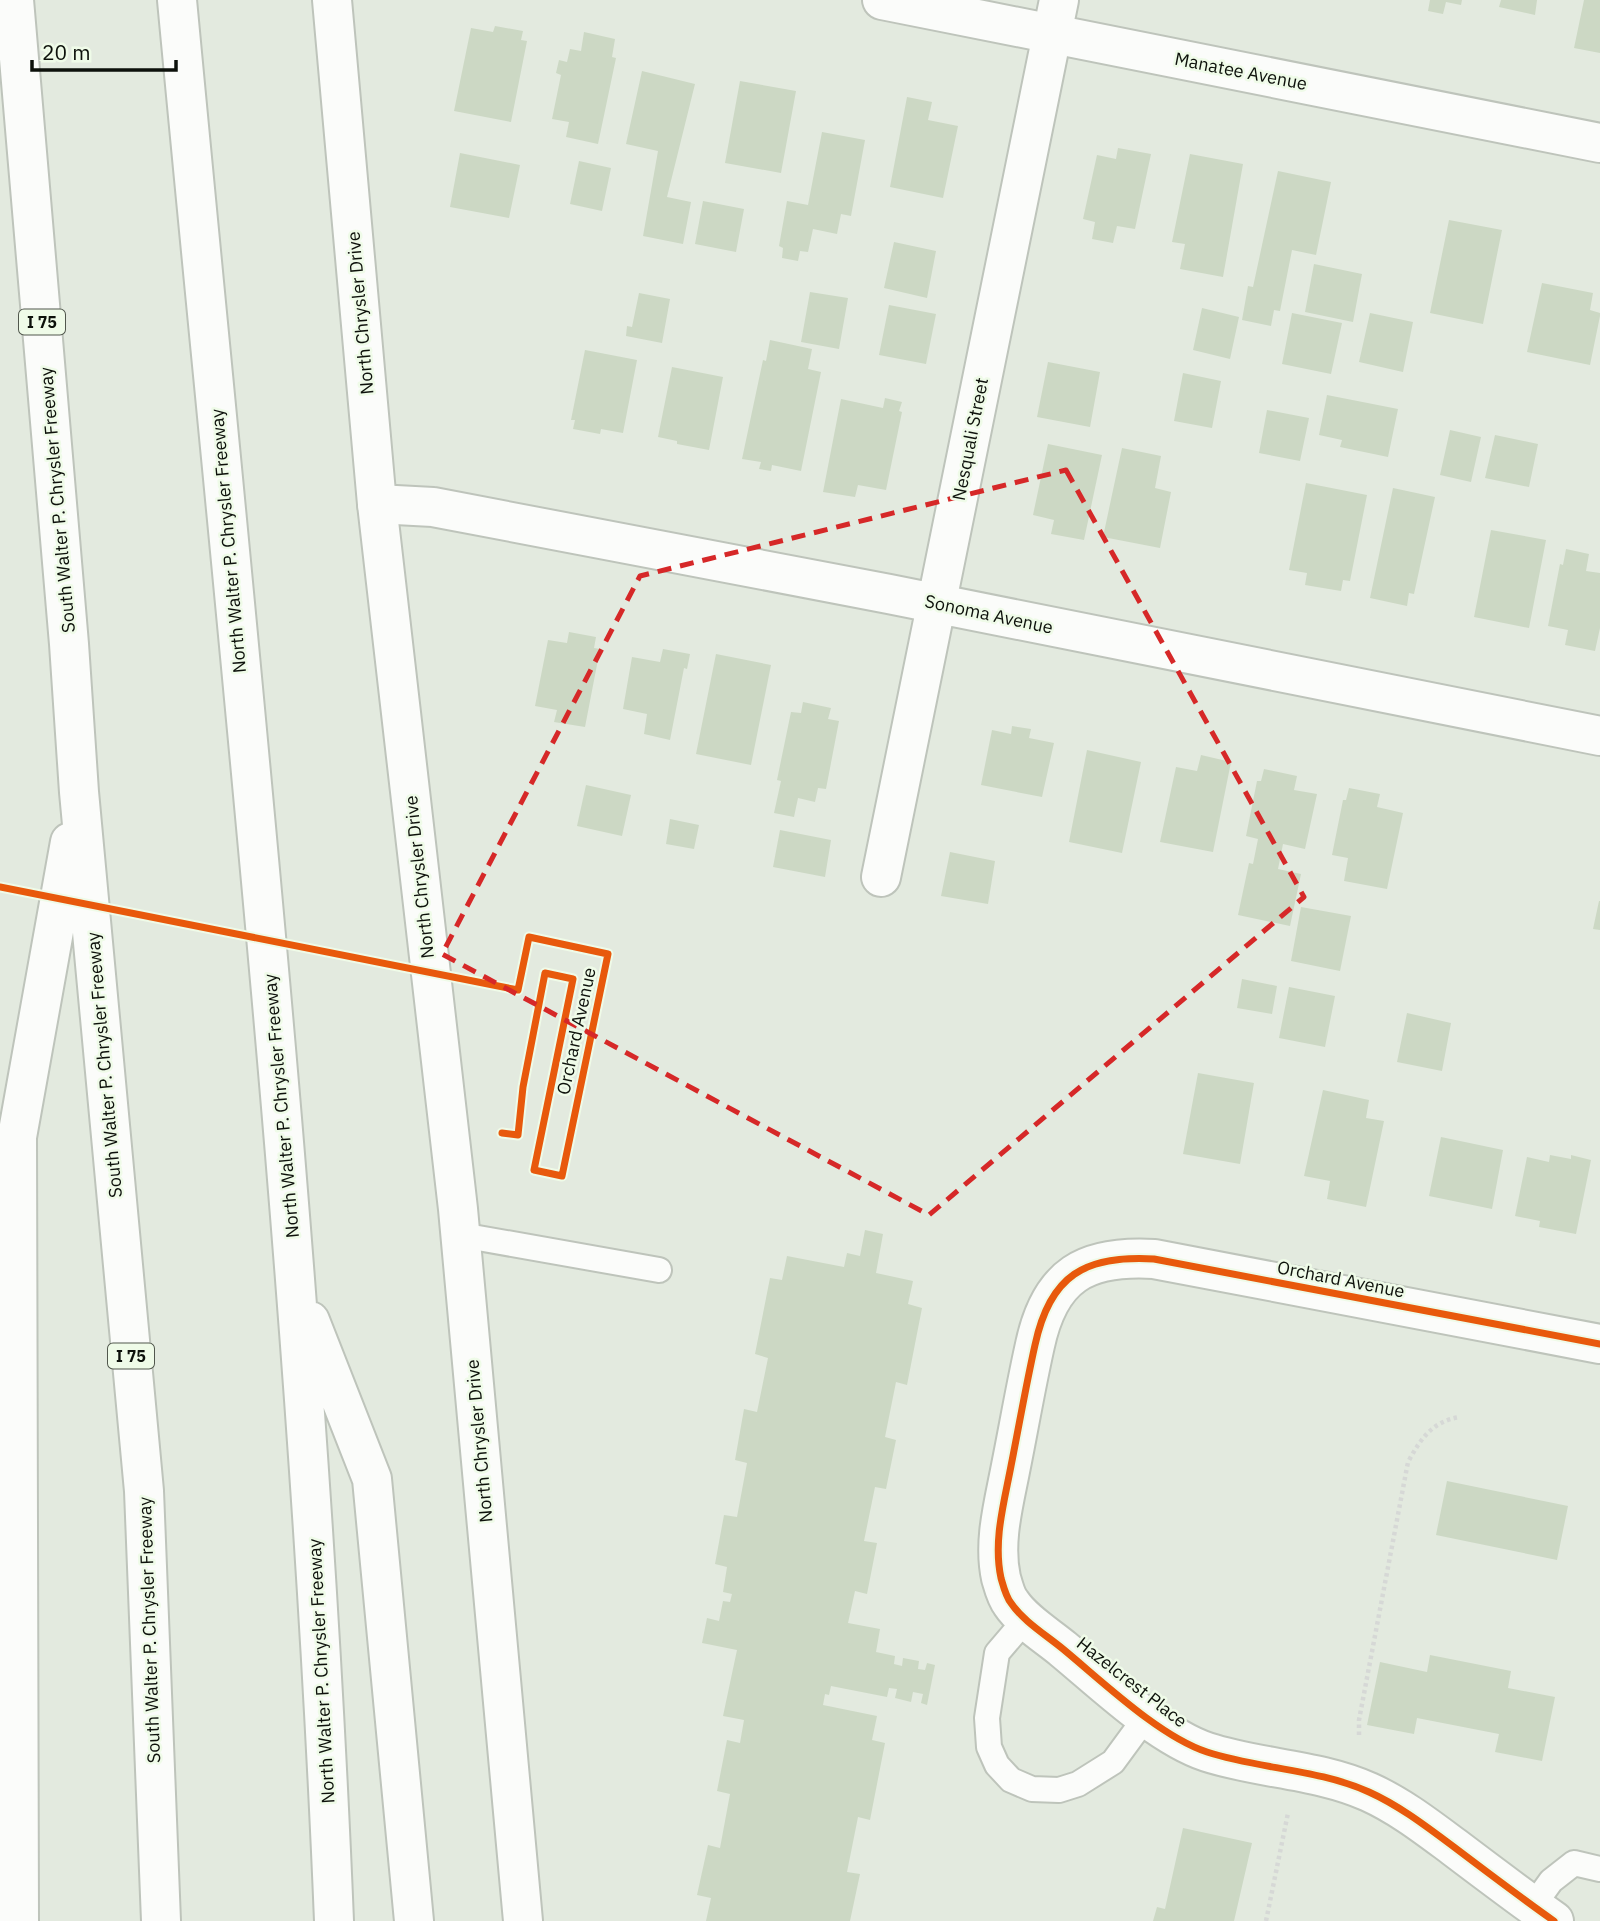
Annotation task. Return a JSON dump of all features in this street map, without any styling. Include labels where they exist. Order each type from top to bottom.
[{"type":"main road","name":"South Walter P. Chrysler Freeway","points":[[14,0],[69,643],[79,792],[144,1491],[161,1921]]},
{"type":"main road","name":"North Walter P. Chrysler Freeway","points":[[177,0],[297,1287],[328,1761],[334,1921]]},
{"type":"main road","name":"North Chrysler Drive","points":[[332,0],[377,503],[461,1235],[523,1921]]},
{"type":"main road","name":"Manatee Avenue","points":[[882,0],[1055,17],[1600,143]]},
{"type":"main road","name":"Nesquali Street","points":[[881,877],[1055,17]]},
{"type":"main road","name":"Sonoma Avenue","points":[[377,503],[433,507],[937,603],[1600,736]]},
{"type":"main road","points":[[19,1921],[18,1137],[79,792]]},
{"type":"main road","name":"Orchard Avenue","points":[[1077,1272],[1099,1262],[1125,1258],[1154,1259],[1600,1344]]},
{"type":"main road","name":"Hazelcrest Place","points":[[1077,1272],[1060,1285],[1047,1304],[1039,1326],[997,1541],[1001,1579],[1010,1602],[1026,1619],[1146,1717],[1180,1740],[1206,1752],[1334,1780],[1367,1791],[1406,1812],[1543,1913]]},
{"type":"main road","points":[[297,1287],[372,1479],[414,1921]]},
{"type":"lane","points":[[461,1235],[659,1270]]},
{"type":"lane","name":"Hazelcrest Place","points":[[1026,1619],[998,1653],[987,1718],[989,1747],[997,1765],[1012,1780],[1032,1789],[1059,1790],[1078,1784],[1113,1762],[1146,1717]]},
{"type":"lane","points":[[1543,1913],[1551,1881],[1574,1863],[1600,1869]]},
{"type":"path","points":[[1359,1735],[1359,1720],[1408,1462],[1418,1443],[1433,1426],[1447,1419],[1460,1417]]},
{"type":"path","points":[[1266,1921],[1289,1809]]},
{"type":"highlighted area","points":[[1066,470],[1304,897],[929,1215],[442,954],[640,576]]},
{"type":"building","points":[[1430,0],[1462,0],[1461,5],[1446,2],[1443,14],[1428,11]]},
{"type":"building","points":[[1501,0],[1537,0],[1535,15],[1499,7]]},
{"type":"building","points":[[1584,0],[1600,0],[1600,53],[1574,48]]},
{"type":"building","points":[[495,26],[523,31],[521,40],[527,41],[511,122],[454,111],[471,28],[493,32]]},
{"type":"building","points":[[584,32],[615,39],[612,57],[616,58],[598,144],[566,137],[569,122],[552,119],[561,75],[556,73],[559,60],[567,62],[570,49],[581,51]]},
{"type":"building","points":[[642,71],[695,84],[667,197],[691,202],[683,244],[643,236],[658,151],[626,144]]},
{"type":"building","points":[[740,81],[796,91],[781,173],[725,163]]},
{"type":"building","points":[[907,97],[932,102],[928,120],[958,126],[943,198],[890,187]]},
{"type":"building","points":[[822,132],[865,140],[851,216],[841,214],[837,234],[813,229],[808,252],[800,251],[798,261],[782,258],[783,248],[779,246],[787,201],[808,205]]},
{"type":"building","points":[[1118,148],[1151,154],[1135,229],[1117,226],[1113,243],[1092,239],[1095,222],[1083,219],[1097,155],[1116,159]]},
{"type":"building","points":[[460,153],[520,165],[509,218],[450,207]]},
{"type":"building","points":[[1190,154],[1243,164],[1223,277],[1180,269],[1185,244],[1172,242]]},
{"type":"building","points":[[579,161],[611,168],[602,211],[570,204]]},
{"type":"building","points":[[1278,171],[1331,182],[1316,255],[1292,250],[1280,311],[1274,310],[1271,326],[1242,320],[1248,286],[1253,287]]},
{"type":"building","points":[[703,201],[744,209],[736,252],[695,244]]},
{"type":"building","points":[[1449,220],[1502,230],[1483,324],[1430,313]]},
{"type":"building","points":[[894,242],[936,251],[927,298],[884,288]]},
{"type":"building","points":[[1314,264],[1362,274],[1353,322],[1305,312]]},
{"type":"building","points":[[1542,283],[1593,293],[1590,310],[1600,313],[1600,316],[1590,365],[1527,352]]},
{"type":"building","points":[[810,292],[848,298],[839,349],[801,342]]},
{"type":"building","points":[[639,293],[670,299],[662,343],[626,336],[627,326],[632,327]]},
{"type":"building","points":[[889,305],[936,314],[926,364],[879,355]]},
{"type":"building","points":[[1202,308],[1239,317],[1230,359],[1193,350]]},
{"type":"building","points":[[1292,313],[1342,323],[1331,374],[1282,364]]},
{"type":"building","points":[[1370,313],[1413,322],[1403,372],[1359,362]]},
{"type":"building","points":[[770,340],[812,349],[808,369],[821,372],[801,471],[772,465],[771,471],[759,469],[761,462],[742,459],[763,360],[766,361]]},
{"type":"building","points":[[585,350],[637,360],[623,433],[601,429],[600,434],[573,429],[575,420],[571,420]]},
{"type":"building","points":[[1048,362],[1100,372],[1090,427],[1037,417]]},
{"type":"building","points":[[672,367],[723,377],[709,450],[658,437]]},
{"type":"building","points":[[1183,373],[1221,381],[1212,428],[1174,421]]},
{"type":"building","points":[[1327,395],[1398,409],[1388,457],[1340,447],[1342,440],[1319,435]]},
{"type":"building","points":[[885,398],[902,402],[886,490],[858,485],[855,497],[823,492],[841,399],[883,408]]},
{"type":"building","points":[[1267,410],[1309,418],[1300,461],[1259,453]]},
{"type":"building","points":[[1450,430],[1481,437],[1471,482],[1440,475]]},
{"type":"building","points":[[1495,435],[1538,444],[1529,487],[1485,478]]},
{"type":"building","points":[[1048,444],[1102,455],[1084,540],[1051,534],[1054,520],[1033,515]]},
{"type":"building","points":[[1122,448],[1161,456],[1155,488],[1171,492],[1160,548],[1103,537]]},
{"type":"building","points":[[1306,483],[1367,495],[1350,581],[1343,580],[1341,591],[1305,585],[1307,573],[1289,570]]},
{"type":"building","points":[[1393,488],[1435,497],[1414,594],[1409,593],[1407,606],[1370,598]]},
{"type":"building","points":[[1491,530],[1546,540],[1529,628],[1474,617]]},
{"type":"building","points":[[1566,549],[1589,554],[1586,571],[1600,573],[1600,628],[1595,651],[1565,645],[1568,630],[1548,626],[1560,564],[1563,565]]},
{"type":"building","points":[[569,632],[596,637],[594,648],[600,649],[585,727],[554,722],[557,710],[535,706],[548,640],[567,643]]},
{"type":"building","points":[[663,649],[690,654],[687,669],[684,668],[670,740],[644,734],[647,714],[623,709],[632,657],[660,662]]},
{"type":"building","points":[[716,654],[771,665],[751,765],[696,754]]},
{"type":"building","points":[[803,702],[831,708],[828,719],[839,721],[826,789],[818,788],[815,802],[798,798],[794,817],[774,813],[781,781],[777,780],[791,712],[801,713]]},
{"type":"building","points":[[1012,726],[1031,729],[1029,738],[1054,743],[1042,797],[981,785],[992,730],[1011,734]]},
{"type":"building","points":[[1087,750],[1141,762],[1122,853],[1069,842]]},
{"type":"building","points":[[1201,755],[1231,762],[1213,852],[1160,842],[1176,767],[1197,771]]},
{"type":"building","points":[[1264,769],[1297,776],[1294,790],[1317,794],[1305,849],[1283,844],[1278,869],[1301,874],[1290,926],[1238,915],[1249,863],[1253,864],[1258,839],[1246,836],[1257,781],[1261,781]]},
{"type":"building","points":[[586,785],[631,795],[622,836],[577,826]]},
{"type":"building","points":[[1349,788],[1380,794],[1377,807],[1403,813],[1387,889],[1344,881],[1348,858],[1332,855],[1343,800],[1346,800]]},
{"type":"building","points":[[670,819],[699,825],[694,849],[666,844]]},
{"type":"building","points":[[780,830],[831,840],[825,877],[773,867]]},
{"type":"building","points":[[950,852],[995,861],[988,904],[941,896]]},
{"type":"building","points":[[1600,901],[1600,930],[1593,929]]},
{"type":"building","points":[[1301,907],[1351,916],[1340,971],[1291,961]]},
{"type":"building","points":[[1242,979],[1277,986],[1272,1014],[1237,1008]]},
{"type":"building","points":[[1289,987],[1335,996],[1325,1047],[1279,1038]]},
{"type":"building","points":[[1407,1013],[1451,1023],[1442,1071],[1397,1062]]},
{"type":"building","points":[[1198,1073],[1254,1083],[1240,1164],[1183,1154]]},
{"type":"building","points":[[1323,1090],[1369,1100],[1366,1118],[1384,1121],[1366,1207],[1327,1199],[1330,1181],[1304,1176]]},
{"type":"building","points":[[1441,1137],[1503,1150],[1492,1209],[1429,1196]]},
{"type":"building","points":[[1550,1155],[1571,1159],[1571,1155],[1591,1160],[1576,1234],[1539,1227],[1540,1221],[1515,1216],[1527,1157],[1549,1162]]},
{"type":"building","points":[[865,1230],[883,1234],[876,1273],[913,1281],[908,1304],[922,1308],[907,1385],[896,1382],[885,1437],[896,1440],[886,1489],[875,1487],[864,1541],[877,1543],[867,1594],[855,1591],[848,1623],[880,1629],[876,1652],[895,1656],[894,1664],[902,1666],[903,1658],[919,1661],[918,1669],[925,1670],[927,1663],[935,1665],[927,1705],[921,1703],[923,1694],[913,1692],[911,1702],[895,1698],[897,1689],[889,1688],[887,1697],[831,1686],[829,1695],[825,1694],[823,1705],[877,1716],[872,1740],[885,1743],[870,1820],[858,1817],[847,1872],[860,1874],[850,1921],[706,1921],[711,1898],[697,1895],[708,1845],[720,1848],[730,1794],[717,1791],[727,1740],[740,1743],[744,1720],[723,1716],[737,1650],[702,1643],[707,1618],[719,1621],[723,1601],[730,1602],[732,1594],[723,1592],[727,1567],[715,1564],[724,1515],[737,1517],[747,1463],[735,1460],[744,1409],[757,1412],[768,1358],[755,1354],[770,1278],[782,1280],[787,1256],[844,1267],[847,1253],[860,1256]]},
{"type":"building","points":[[1447,1481],[1568,1506],[1557,1560],[1436,1535]]},
{"type":"building","points":[[1430,1655],[1511,1671],[1508,1688],[1555,1697],[1542,1761],[1495,1752],[1499,1734],[1417,1718],[1414,1734],[1367,1725],[1380,1662],[1427,1672]]},
{"type":"building","points":[[1183,1828],[1252,1843],[1234,1921],[1153,1921],[1157,1907],[1165,1909]]},
{"type":"cycle path","points":[[0,887],[518,990],[529,937],[608,954],[562,1176],[534,1170],[573,979],[545,973],[523,1087],[518,1135],[502,1133]]},
{"type":"cycle path","points":[[1554,1921],[1423,1824],[1369,1792],[1329,1778],[1207,1752],[1170,1734],[1151,1721],[1016,1610],[1008,1598],[1001,1578],[999,1536],[1026,1390],[1042,1321],[1050,1301],[1061,1286],[1074,1274],[1090,1266],[1108,1261],[1154,1259],[1600,1344]]}]
